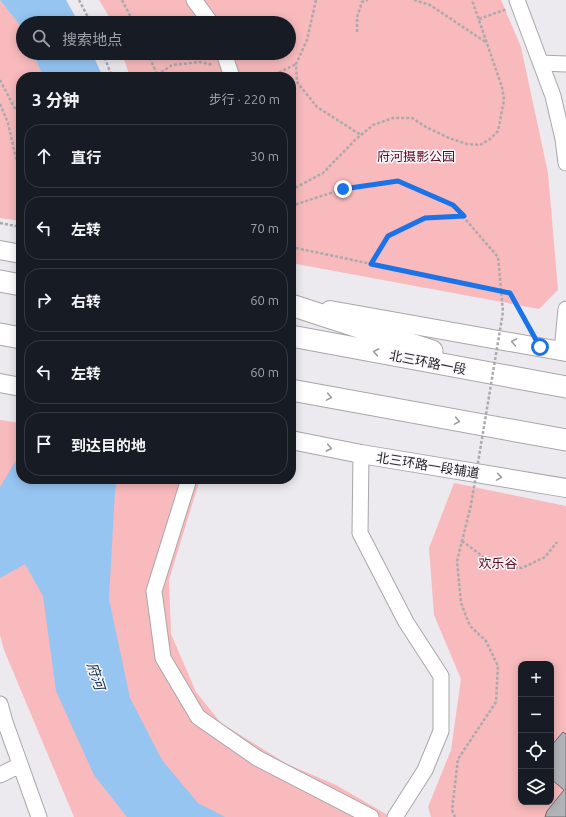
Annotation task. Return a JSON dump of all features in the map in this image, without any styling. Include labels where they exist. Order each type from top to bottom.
[{"type":"highway","points":[[0,281],[16,284]]},
{"type":"highway","points":[[296,306],[512,378]]},
{"type":"highway","points":[[0,334],[16,337]]},
{"type":"highway","name":"北三环路一段","points":[[296,337],[566,387]]},
{"type":"highway","points":[[0,344],[16,344]]},
{"type":"highway","points":[[296,391],[566,440]]},
{"type":"main road","points":[[0,250],[16,253]]},
{"type":"main road","points":[[296,305],[564,351]]},
{"type":"main road","points":[[0,383],[16,386]]},
{"type":"main road","name":"北三环路一段辅道","points":[[296,441],[361,454],[566,488]]},
{"type":"street","points":[[194,0],[206,16]]},
{"type":"street","points":[[518,3],[553,96],[564,139],[566,163]]},
{"type":"street","points":[[226,60],[231,72]]},
{"type":"street","points":[[541,64],[566,64]]},
{"type":"street","points":[[564,351],[566,309]]},
{"type":"street","points":[[361,454],[360,534],[406,622],[441,676],[441,731],[425,770],[395,817]]},
{"type":"street","points":[[187,484],[154,591],[163,658],[198,717],[257,758],[371,817]]},
{"type":"street","points":[[0,704],[20,765],[40,817]]},
{"type":"street","points":[[0,775],[20,765]]},
{"type":"path","points":[[79,0],[87,16]]},
{"type":"path","points":[[122,0],[130,16]]},
{"type":"path","points":[[316,0],[307,40],[296,64],[297,82],[317,107],[361,135]]},
{"type":"path","points":[[357,32],[357,17],[362,2],[368,0]]},
{"type":"path","points":[[414,0],[430,5],[487,43]]},
{"type":"path","points":[[296,187],[323,173],[373,125],[393,118],[412,118],[426,127],[449,138],[467,144],[480,145],[490,140],[498,131],[504,100],[502,87],[472,0]]},
{"type":"path","points":[[479,19],[518,3]]},
{"type":"path","points":[[106,60],[110,72]]},
{"type":"path","points":[[151,60],[156,72]]},
{"type":"path","points":[[163,72],[172,65],[200,62],[228,72]]},
{"type":"path","points":[[280,72],[296,64]]},
{"type":"path","points":[[0,80],[16,108]]},
{"type":"path","points":[[0,104],[8,124],[16,158]]},
{"type":"path","points":[[296,204],[343,189],[398,181],[453,205],[498,257],[503,312],[472,505],[457,561],[461,603],[470,626],[486,641],[498,666],[496,702],[458,759],[452,810],[455,817]]},
{"type":"path","points":[[371,264],[388,236],[425,218],[464,216]]},
{"type":"path","points":[[0,223],[16,226]]},
{"type":"path","points":[[296,248],[510,293],[540,347]]},
{"type":"path","points":[[462,541],[488,561],[503,566],[522,568],[545,557],[557,542]]},
{"type":"green space","points":[[0,0],[16,19],[16,60],[36,60],[41,72],[16,72],[16,220],[0,218]]},
{"type":"green space","name":"府河摄影公园","points":[[99,0],[501,0],[521,47],[548,173],[558,290],[539,309],[296,264],[296,72],[128,72],[124,60],[296,60],[296,16],[108,16]]},
{"type":"green space","points":[[0,420],[16,422],[16,484],[198,484],[169,580],[171,634],[196,692],[221,723],[287,764],[336,785],[391,817],[74,817],[4,650],[0,635]]},
{"type":"green space","name":"欢乐谷","points":[[454,483],[566,506],[566,817],[431,817],[428,807],[451,750],[461,679],[434,615],[429,548]]},
{"type":"water","points":[[0,0],[66,0],[75,16],[16,16],[16,20]]},
{"type":"water","points":[[36,60],[95,60],[101,72],[41,72]]},
{"type":"water","name":"府河","points":[[16,461],[16,484],[116,484],[109,599],[130,698],[162,760],[198,803],[225,817],[127,817],[94,775],[56,691],[43,596],[25,564],[0,578],[0,487]]},
{"type":"building","points":[[563,732],[566,734],[566,817],[545,817],[547,811],[552,805],[554,805],[554,802],[564,790],[554,782],[554,742]]},
{"type":"route","points":[[343,189],[398,181],[453,205],[464,216],[425,218],[388,236],[371,264],[510,293],[540,347]]}]
